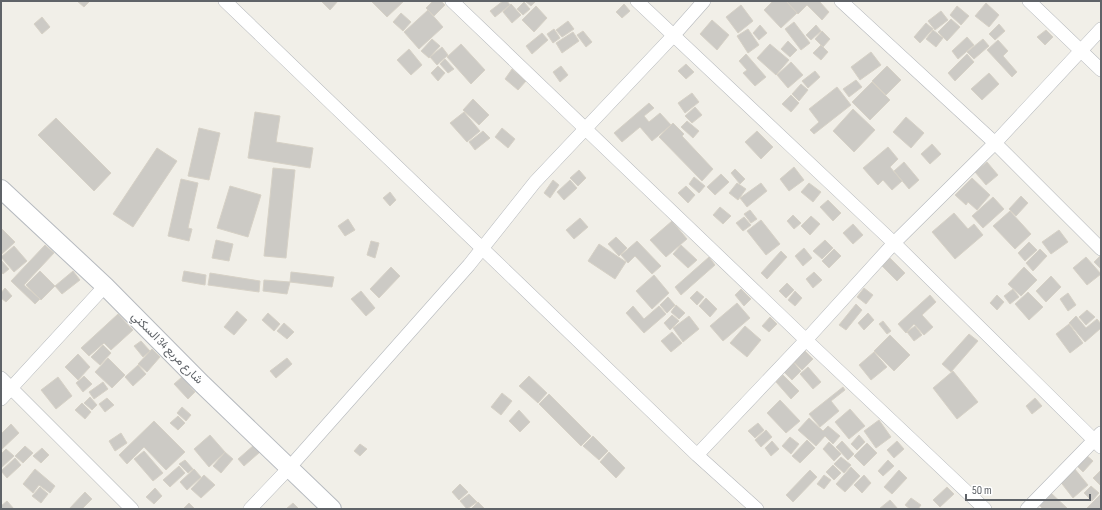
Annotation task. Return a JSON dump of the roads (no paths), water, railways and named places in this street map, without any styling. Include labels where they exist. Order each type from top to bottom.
[{"type":"street","points":[[225,1],[697,455],[757,509]]},
{"type":"street","points":[[452,1],[985,509]]},
{"type":"street","points":[[637,1],[894,242],[1099,440],[1027,509]]},
{"type":"street","points":[[250,509],[289,468],[482,249],[535,182],[673,36],[704,1]]},
{"type":"street","points":[[841,1],[995,143],[1101,248]]},
{"type":"street","points":[[1029,1],[1101,70]]},
{"type":"street","points":[[697,455],[806,340],[894,242],[995,143],[1101,29]]},
{"type":"street","name":"شارع مربع 34 السكني","points":[[1,189],[105,286],[202,384],[332,509]]},
{"type":"street","points":[[1,399],[105,286]]},
{"type":"street","points":[[1,378],[132,509]]}]
